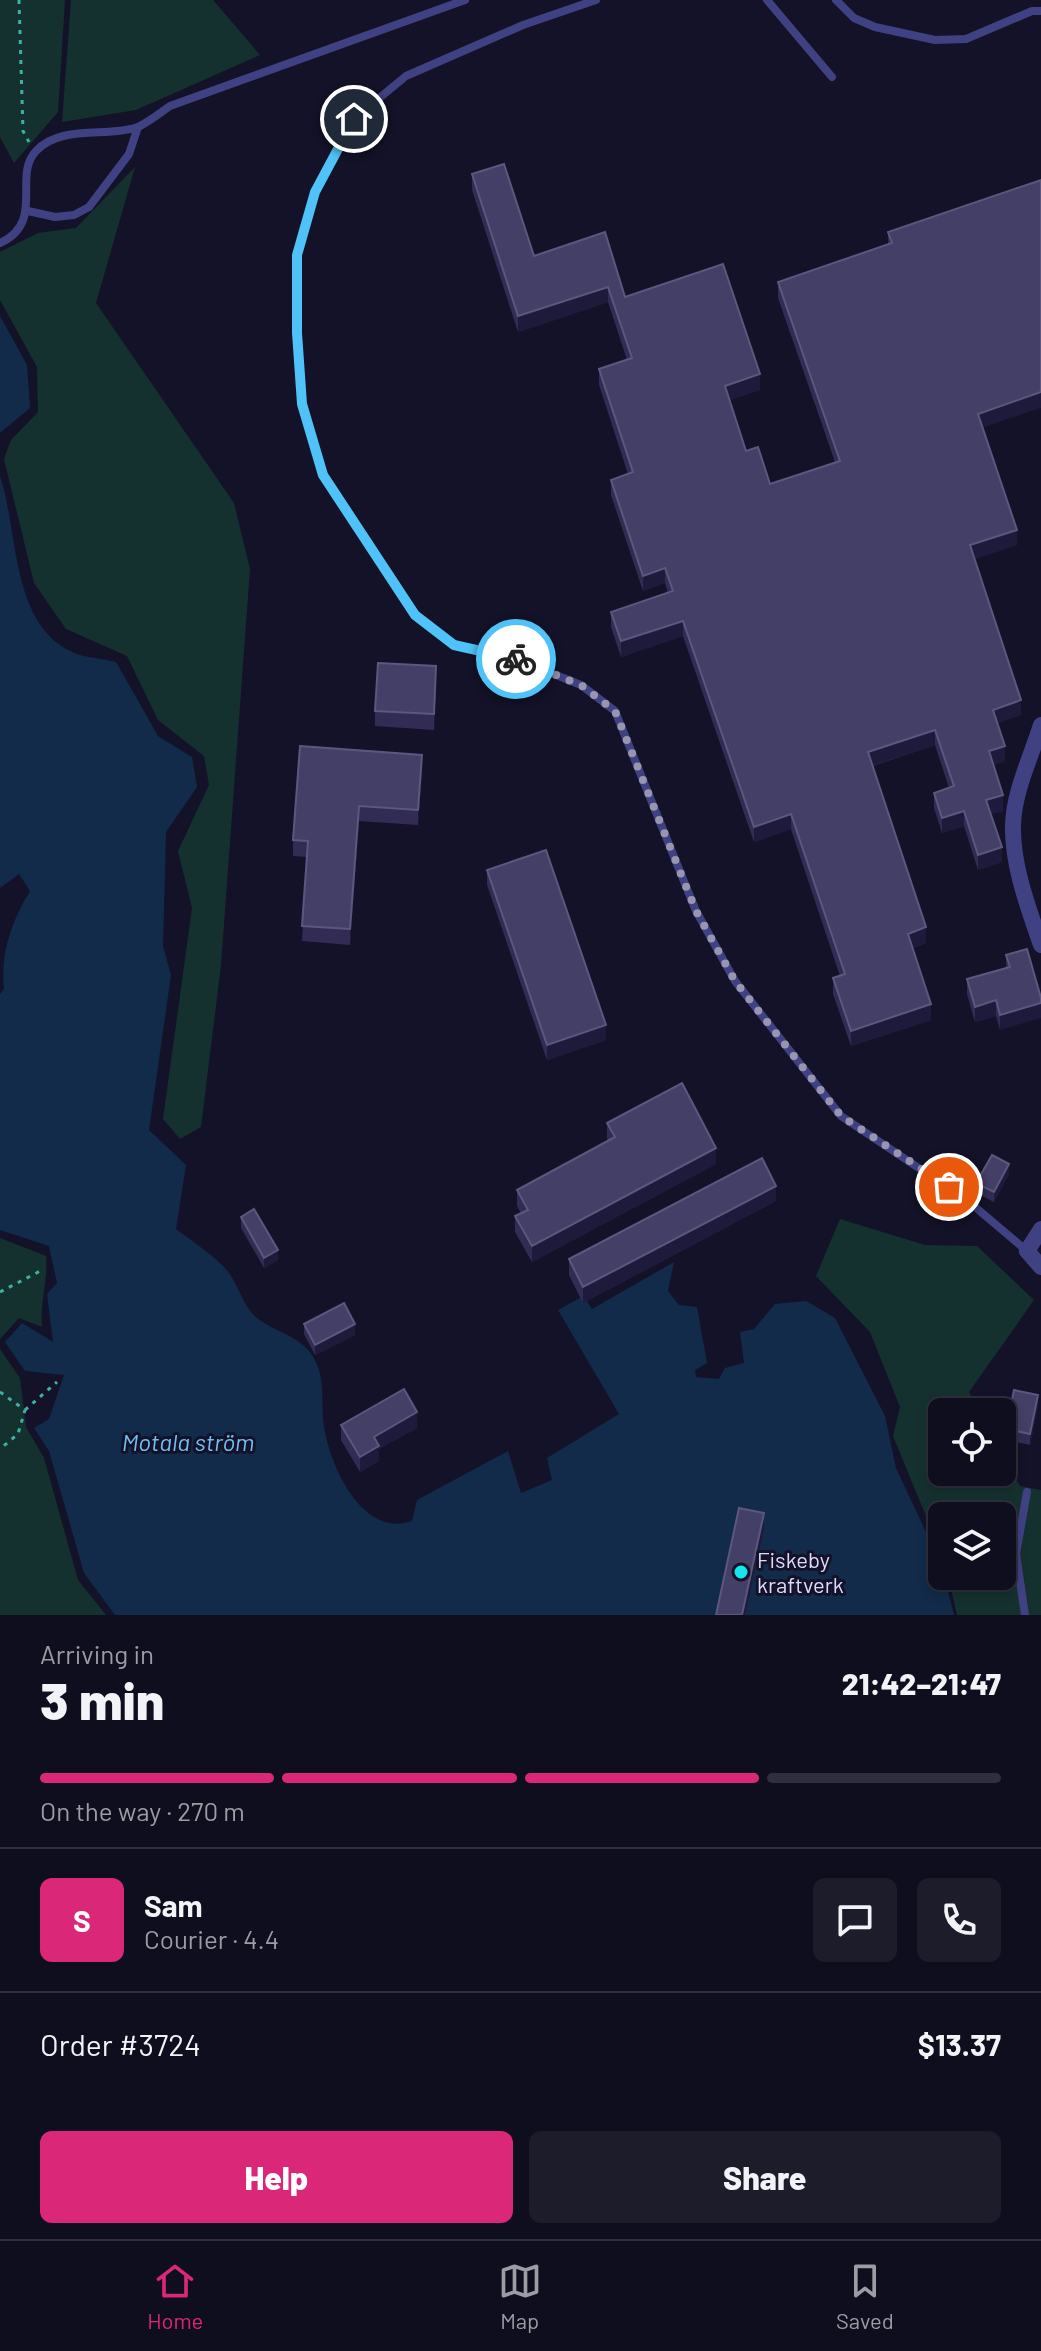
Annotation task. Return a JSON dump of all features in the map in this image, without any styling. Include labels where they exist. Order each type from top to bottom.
[{"type":"street","points":[[1041,725],[1019,790],[1013,825],[1027,906],[1041,945]]},
{"type":"street","points":[[1041,1229],[1027,1251],[1041,1267]]},
{"type":"lane","points":[[0,243],[10,239],[28,211],[28,169],[34,152],[48,142],[138,127],[170,106],[465,0]]},
{"type":"lane","points":[[596,0],[523,25],[406,76],[354,119],[315,192],[297,255],[297,333],[302,404],[323,475],[415,615],[454,645],[501,653],[581,685],[615,711],[696,911],[728,969],[841,1116],[968,1201],[1027,1251]]},
{"type":"lane","points":[[767,0],[832,77]]},
{"type":"lane","points":[[836,0],[854,18],[875,27],[935,40],[966,39],[1032,11],[1041,11]]},
{"type":"lane","points":[[28,211],[55,217],[74,215],[89,207],[129,154],[138,127]]},
{"type":"lane","points":[[1025,1615],[1016,1554],[1027,1492]]},
{"type":"path","points":[[19,0],[23,131],[34,152]]},
{"type":"path","points":[[0,1292],[44,1269]]},
{"type":"path","points":[[0,1449],[18,1434],[25,1410],[57,1382]]},
{"type":"path","points":[[0,1392],[25,1410]]},
{"type":"green space","points":[[0,0],[65,0],[58,112],[14,163],[0,137]]},
{"type":"green space","points":[[71,0],[213,0],[260,55],[136,110],[62,122]]},
{"type":"green space","points":[[135,167],[96,303],[234,503],[250,569],[221,965],[201,1127],[180,1139],[163,1119],[192,908],[178,851],[209,785],[204,756],[158,720],[127,656],[66,629],[34,583],[4,459],[11,440],[38,412],[37,367],[0,300],[0,252],[38,233],[76,228]]},
{"type":"green space","points":[[840,1219],[925,1245],[977,1246],[1034,1300],[969,1392],[972,1398],[928,1398],[928,1486],[1016,1486],[1016,1479],[1020,1486],[1041,1490],[1041,1615],[957,1615],[951,1590],[1016,1590],[1016,1502],[928,1502],[928,1521],[893,1436],[900,1407],[870,1332],[816,1276]]},
{"type":"green space","points":[[0,1238],[46,1256],[46,1265],[42,1327],[19,1318],[0,1339]]},
{"type":"green space","points":[[0,1349],[20,1378],[26,1427],[44,1458],[78,1580],[106,1615],[0,1615]]},
{"type":"water","points":[[0,316],[27,365],[30,408],[0,433]]},
{"type":"water","name":"Motala ström","points":[[0,476],[21,578],[29,603],[41,625],[57,643],[80,655],[116,662],[158,736],[192,757],[197,787],[166,832],[163,946],[171,975],[149,1130],[186,1165],[176,1229],[224,1267],[247,1307],[257,1318],[300,1342],[312,1355],[320,1372],[327,1443],[352,1495],[378,1519],[394,1524],[412,1521],[417,1500],[508,1451],[521,1493],[552,1480],[547,1458],[619,1414],[558,1310],[583,1296],[592,1309],[674,1262],[668,1291],[679,1305],[697,1307],[707,1363],[695,1370],[696,1377],[719,1379],[725,1368],[744,1363],[740,1332],[754,1329],[775,1304],[806,1301],[835,1318],[885,1416],[896,1468],[928,1536],[928,1590],[948,1590],[954,1615],[115,1615],[84,1573],[49,1451],[34,1428],[49,1419],[64,1375],[25,1371],[5,1342],[22,1323],[53,1342],[47,1294],[57,1283],[49,1246],[0,1230],[0,994],[4,989],[4,963],[9,938],[30,891],[19,874],[0,888]]},
{"type":"building","points":[[504,164],[534,256],[605,232],[625,297],[723,264],[760,374],[725,386],[746,451],[758,447],[770,484],[840,461],[778,282],[892,243],[888,232],[1041,180],[1041,392],[978,414],[1017,530],[970,545],[1021,700],[993,710],[1005,746],[989,751],[1003,795],[986,800],[1002,847],[978,855],[964,811],[942,818],[934,793],[954,786],[935,730],[868,752],[926,927],[908,934],[931,1004],[851,1031],[833,978],[845,974],[791,814],[754,827],[683,621],[621,641],[611,612],[673,591],[665,568],[643,576],[611,480],[633,472],[599,369],[632,358],[608,287],[518,316],[472,174]]},
{"type":"building","points":[[378,663],[436,666],[434,714],[375,711]]},
{"type":"building","points":[[300,746],[422,755],[418,810],[359,806],[350,929],[302,926],[308,841],[293,840]]},
{"type":"building","points":[[546,850],[606,1025],[547,1045],[487,870]]},
{"type":"building","points":[[1027,949],[1041,1003],[1000,1015],[996,1000],[975,1007],[967,979],[1010,967],[1006,955]]},
{"type":"building","points":[[682,1083],[716,1148],[532,1246],[515,1216],[528,1210],[517,1190],[615,1137],[607,1123]]},
{"type":"building","points":[[992,1155],[1009,1164],[994,1192],[976,1183]]},
{"type":"building","points":[[762,1158],[776,1186],[583,1287],[569,1259]]},
{"type":"building","points":[[254,1209],[278,1250],[264,1258],[241,1217]]},
{"type":"building","points":[[344,1303],[355,1324],[315,1345],[304,1324]]},
{"type":"building","points":[[404,1389],[417,1412],[374,1437],[379,1446],[360,1457],[341,1425]]},
{"type":"building","points":[[1014,1390],[1038,1395],[1030,1434],[1016,1431],[1016,1398],[1012,1398]]},
{"type":"building","name":"Fiskeby kraftverk","points":[[739,1508],[764,1513],[742,1615],[716,1615]]},
{"type":"way so far","points":[[516,659],[581,685],[615,711],[696,911],[735,981],[841,1116],[949,1187]]},
{"type":"place","name":"Fiskeby kraftverk","points":[[741,1572]]},
{"type":"route","points":[[354,119],[315,192],[297,255],[297,333],[302,404],[323,475],[415,615],[454,645],[501,653],[516,659]]}]
